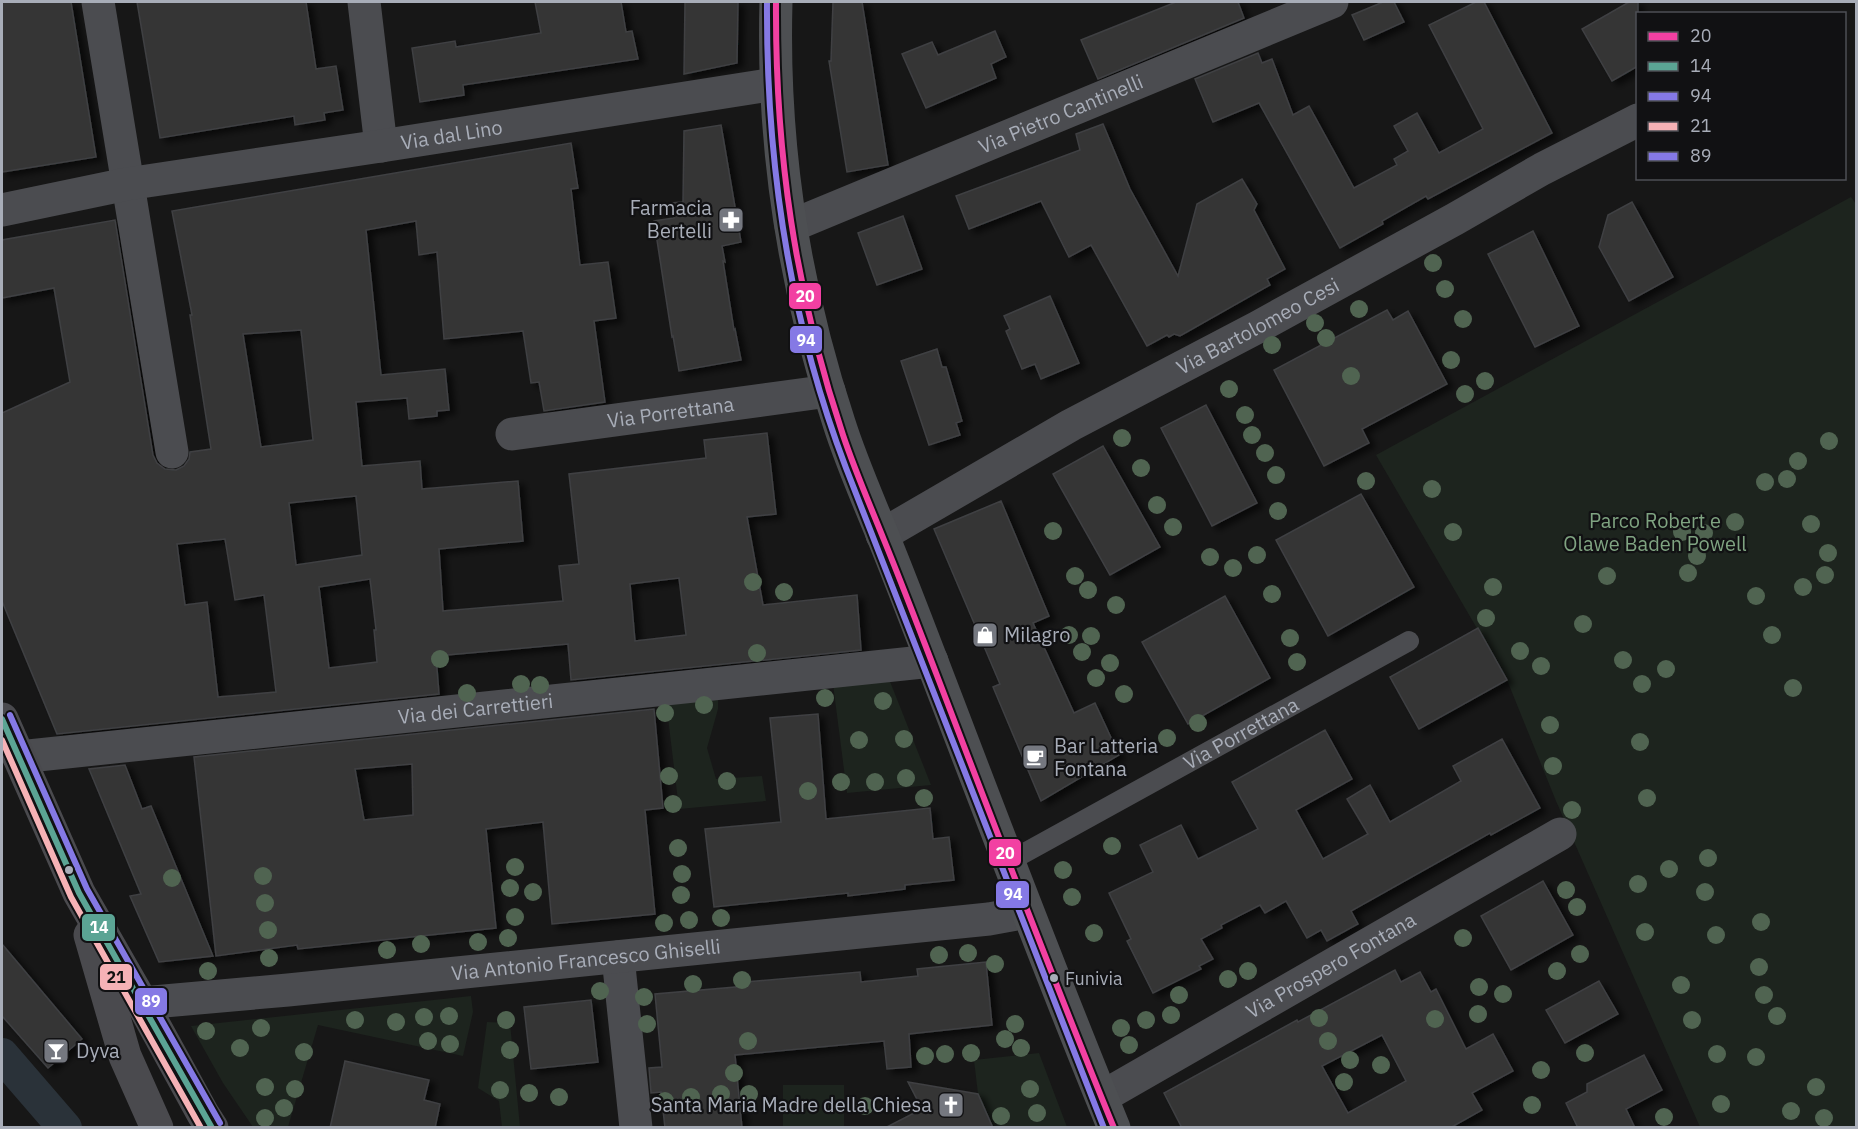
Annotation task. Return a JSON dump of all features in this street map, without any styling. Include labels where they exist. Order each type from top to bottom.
[{"type":"main road","points":[[776,2],[775,84],[780,149],[791,226],[807,307],[829,391],[855,469],[932,661],[1027,912],[1114,1128]]},
{"type":"main road","points":[[2,719],[79,893],[212,1128]]},
{"type":"main road","points":[[79,893],[125,1056],[157,1128]]},
{"type":"street","points":[[98,2],[172,452]]},
{"type":"street","points":[[364,2],[381,146]]},
{"type":"street","name":"Via Pietro Cantinelli","points":[[791,226],[1332,2]]},
{"type":"street","name":"Via dal Lino","points":[[2,210],[127,184],[775,84]]},
{"type":"street","name":"Via Bartolomeo Cesi","points":[[882,535],[1071,425],[1268,321],[1542,169],[1636,121]]},
{"type":"street","name":"Via Porrettana","points":[[512,434],[829,391]]},
{"type":"street","name":"Via dei Carrettieri","points":[[19,757],[932,661]]},
{"type":"street","name":"Via Prospero Fontana","points":[[1102,1097],[1560,834]]},
{"type":"street","name":"Via Antonio Francesco Ghiselli","points":[[142,1003],[989,919],[1027,912]]},
{"type":"street","points":[[618,957],[636,1128]]},
{"type":"lane","name":"Via Porrettana","points":[[1008,862],[1409,641]]},
{"type":"green space","name":"Parco Robert e Olawe Baden Powell","points":[[1851,197],[1856,204],[1856,1127],[1700,1127],[1556,801],[1507,680],[1376,455]]},
{"type":"green space","points":[[889,679],[931,785],[847,793],[833,684]]},
{"type":"green space","points":[[718,696],[718,709],[707,748],[716,779],[762,776],[766,801],[679,809],[666,701]]},
{"type":"green space","points":[[471,996],[473,1012],[463,1056],[318,1025],[288,1127],[253,1127],[223,1083],[191,1026]]},
{"type":"green space","points":[[487,1022],[510,1023],[520,1127],[502,1127],[499,1101],[478,1088]]},
{"type":"green space","points":[[1039,1053],[1067,1127],[993,1127],[978,1094],[974,1060]]},
{"type":"green space","points":[[783,1085],[844,1085],[844,1127],[783,1127]]},
{"type":"building","points":[[2,2],[71,2],[96,157],[2,172]]},
{"type":"building","points":[[137,2],[306,2],[316,69],[336,66],[343,110],[324,113],[325,120],[295,125],[294,116],[160,138]]},
{"type":"building","points":[[535,2],[621,2],[626,32],[632,31],[638,59],[463,85],[464,95],[420,102],[412,48],[455,41],[456,47],[541,33]]},
{"type":"building","points":[[685,2],[738,2],[737,63],[684,74]]},
{"type":"building","points":[[833,2],[862,2],[888,165],[847,172],[829,61],[831,61]]},
{"type":"building","points":[[1176,2],[1238,2],[1244,18],[1098,79],[1081,40]]},
{"type":"building","points":[[1383,2],[1394,2],[1404,22],[1364,40],[1352,15]]},
{"type":"building","points":[[1476,2],[1484,2],[1552,133],[1428,199],[1426,196],[1340,248],[1259,103],[1213,122],[1195,79],[1258,53],[1262,63],[1272,59],[1293,115],[1309,106],[1354,188],[1397,165],[1394,159],[1408,151],[1394,126],[1417,113],[1439,153],[1483,129],[1429,25]]},
{"type":"building","points":[[1629,2],[1638,2],[1636,67],[1612,81],[1582,29]]},
{"type":"building","points":[[995,31],[1006,57],[991,64],[996,78],[926,108],[902,54],[932,42],[938,55]]},
{"type":"building","points":[[1103,124],[1130,189],[1178,276],[1197,204],[1242,179],[1257,204],[1254,210],[1285,269],[1267,279],[1270,285],[1180,336],[1174,334],[1169,337],[1167,335],[1147,346],[1091,245],[1069,257],[1041,201],[969,229],[956,196],[1080,150],[1076,134]]},
{"type":"building","points":[[721,125],[741,242],[722,246],[734,330],[741,360],[679,371],[654,221],[674,218],[671,203],[683,202],[684,131]]},
{"type":"building","points":[[571,143],[578,188],[571,189],[580,265],[608,262],[616,318],[594,321],[605,402],[544,411],[539,382],[531,383],[523,331],[444,339],[437,252],[419,255],[416,221],[366,230],[381,375],[445,369],[449,410],[437,411],[437,416],[409,419],[407,398],[356,402],[362,466],[420,461],[422,489],[518,481],[523,541],[439,549],[443,611],[563,601],[559,566],[579,564],[569,474],[706,458],[704,440],[767,433],[776,514],[747,517],[763,605],[857,595],[861,650],[571,680],[568,644],[436,656],[439,694],[57,734],[2,601],[2,413],[70,382],[54,288],[2,298],[2,240],[115,220],[153,455],[157,463],[165,469],[176,470],[184,466],[189,459],[190,452],[211,449],[190,315],[192,315],[172,211]],"holes":[[[301,330],[313,440],[261,447],[243,334]],[[356,496],[362,555],[296,565],[289,503]],[[225,539],[235,600],[264,595],[276,692],[218,697],[207,602],[185,605],[177,544]],[[679,578],[686,635],[635,641],[630,584]],[[370,579],[377,662],[329,668],[319,587]]]},
{"type":"building","points":[[1632,202],[1673,277],[1629,301],[1599,247],[1608,215]]},
{"type":"building","points":[[903,216],[922,269],[877,285],[858,233]]},
{"type":"building","points":[[1533,231],[1579,326],[1535,347],[1488,254]]},
{"type":"building","points":[[1050,296],[1079,363],[1041,379],[1035,364],[1022,369],[1006,331],[1010,329],[1004,316]]},
{"type":"building","points":[[1387,310],[1393,320],[1408,311],[1447,384],[1362,429],[1369,443],[1324,466],[1274,370]]},
{"type":"building","points":[[937,349],[942,367],[946,367],[962,421],[956,423],[960,435],[929,445],[901,361]]},
{"type":"building","points":[[1206,405],[1257,503],[1212,526],[1161,428]]},
{"type":"building","points":[[1103,446],[1160,547],[1110,575],[1053,474]]},
{"type":"building","points":[[1361,494],[1414,587],[1328,636],[1276,540]]},
{"type":"building","points":[[1001,501],[1049,616],[1033,623],[1074,713],[1095,703],[1119,755],[1041,801],[993,687],[1000,684],[934,529]]},
{"type":"building","points":[[1225,596],[1270,678],[1188,724],[1142,642]]},
{"type":"building","points":[[1478,628],[1507,680],[1419,729],[1390,677]]},
{"type":"building","points":[[654,709],[663,808],[645,810],[655,914],[552,924],[543,822],[486,829],[496,928],[298,949],[297,945],[216,956],[194,757]],"holes":[[[412,764],[413,815],[364,820],[355,769]]]},
{"type":"building","points":[[818,714],[826,819],[930,808],[933,839],[949,837],[954,880],[905,885],[905,889],[848,896],[848,893],[714,907],[705,829],[781,822],[770,718]]},
{"type":"building","points":[[1325,730],[1352,779],[1296,810],[1323,859],[1368,834],[1347,799],[1370,785],[1390,822],[1461,781],[1453,766],[1502,739],[1540,808],[1491,835],[1490,833],[1351,911],[1358,924],[1327,941],[1321,930],[1307,938],[1286,901],[1265,913],[1260,905],[1221,925],[1222,928],[1201,939],[1213,959],[1199,966],[1201,969],[1153,993],[1127,941],[1131,939],[1109,893],[1153,872],[1140,845],[1181,825],[1198,859],[1258,829],[1232,782]]},
{"type":"building","points":[[125,765],[142,809],[151,806],[213,956],[159,962],[130,896],[141,894],[89,769]]},
{"type":"building","points":[[1543,881],[1573,935],[1511,970],[1481,916]]},
{"type":"building","points":[[2,944],[82,1039],[48,1068],[2,1016]]},
{"type":"building","points":[[986,962],[992,1025],[909,1034],[911,1067],[887,1069],[884,1041],[735,1055],[742,1128],[665,1128],[661,1092],[651,1093],[649,1068],[662,1067],[655,994],[747,986],[746,982],[860,972],[861,982],[918,976],[917,969]]},
{"type":"building","points":[[1395,970],[1401,982],[1420,972],[1431,992],[1436,989],[1466,1049],[1493,1034],[1513,1071],[1472,1093],[1482,1110],[1450,1128],[1182,1128],[1164,1093],[1297,1020],[1298,1022]],"holes":[[[1382,1035],[1406,1081],[1348,1113],[1322,1066]]]},
{"type":"building","points":[[1599,981],[1618,1014],[1565,1043],[1546,1010]]},
{"type":"building","points":[[591,1000],[598,1062],[531,1069],[524,1007]]},
{"type":"building","points":[[1644,1055],[1662,1090],[1626,1109],[1635,1128],[1578,1128],[1566,1103],[1587,1092],[1587,1084]]},
{"type":"building","points":[[345,1061],[429,1080],[424,1100],[440,1104],[435,1128],[330,1128]]},
{"type":"building","name":"Santa Maria Madre della Chiesa","points":[[908,1082],[978,1094],[993,1128],[885,1128],[922,1109]]},
{"type":"waterway","points":[[2,1055],[65,1128]]},
{"type":"transit line","name":"94","points":[[767,2],[771,121],[785,239],[809,355],[826,412],[1104,1128]]},
{"type":"transit line","name":"20","points":[[776,2],[779,113],[791,221],[800,275],[826,381],[858,475],[1114,1128]]},
{"type":"transit line","name":"89","points":[[10,715],[87,889],[220,1123]]},
{"type":"transit line","name":"14","points":[[2,719],[79,893],[212,1128]]},
{"type":"transit line","name":"21","points":[[2,740],[71,897],[201,1128]]},
{"type":"place","name":"Farmacia Bertelli","points":[[731,220]]},
{"type":"place","name":"Milagro","points":[[985,635]]},
{"type":"place","name":"Bar Latteria Fontana","points":[[1035,757]]},
{"type":"place","name":"Funivia","points":[[1054,978]]},
{"type":"place","name":"Dyva","points":[[56,1051]]},
{"type":"place","name":"Santa Maria Madre della Chiesa","points":[[951,1105]]}]
